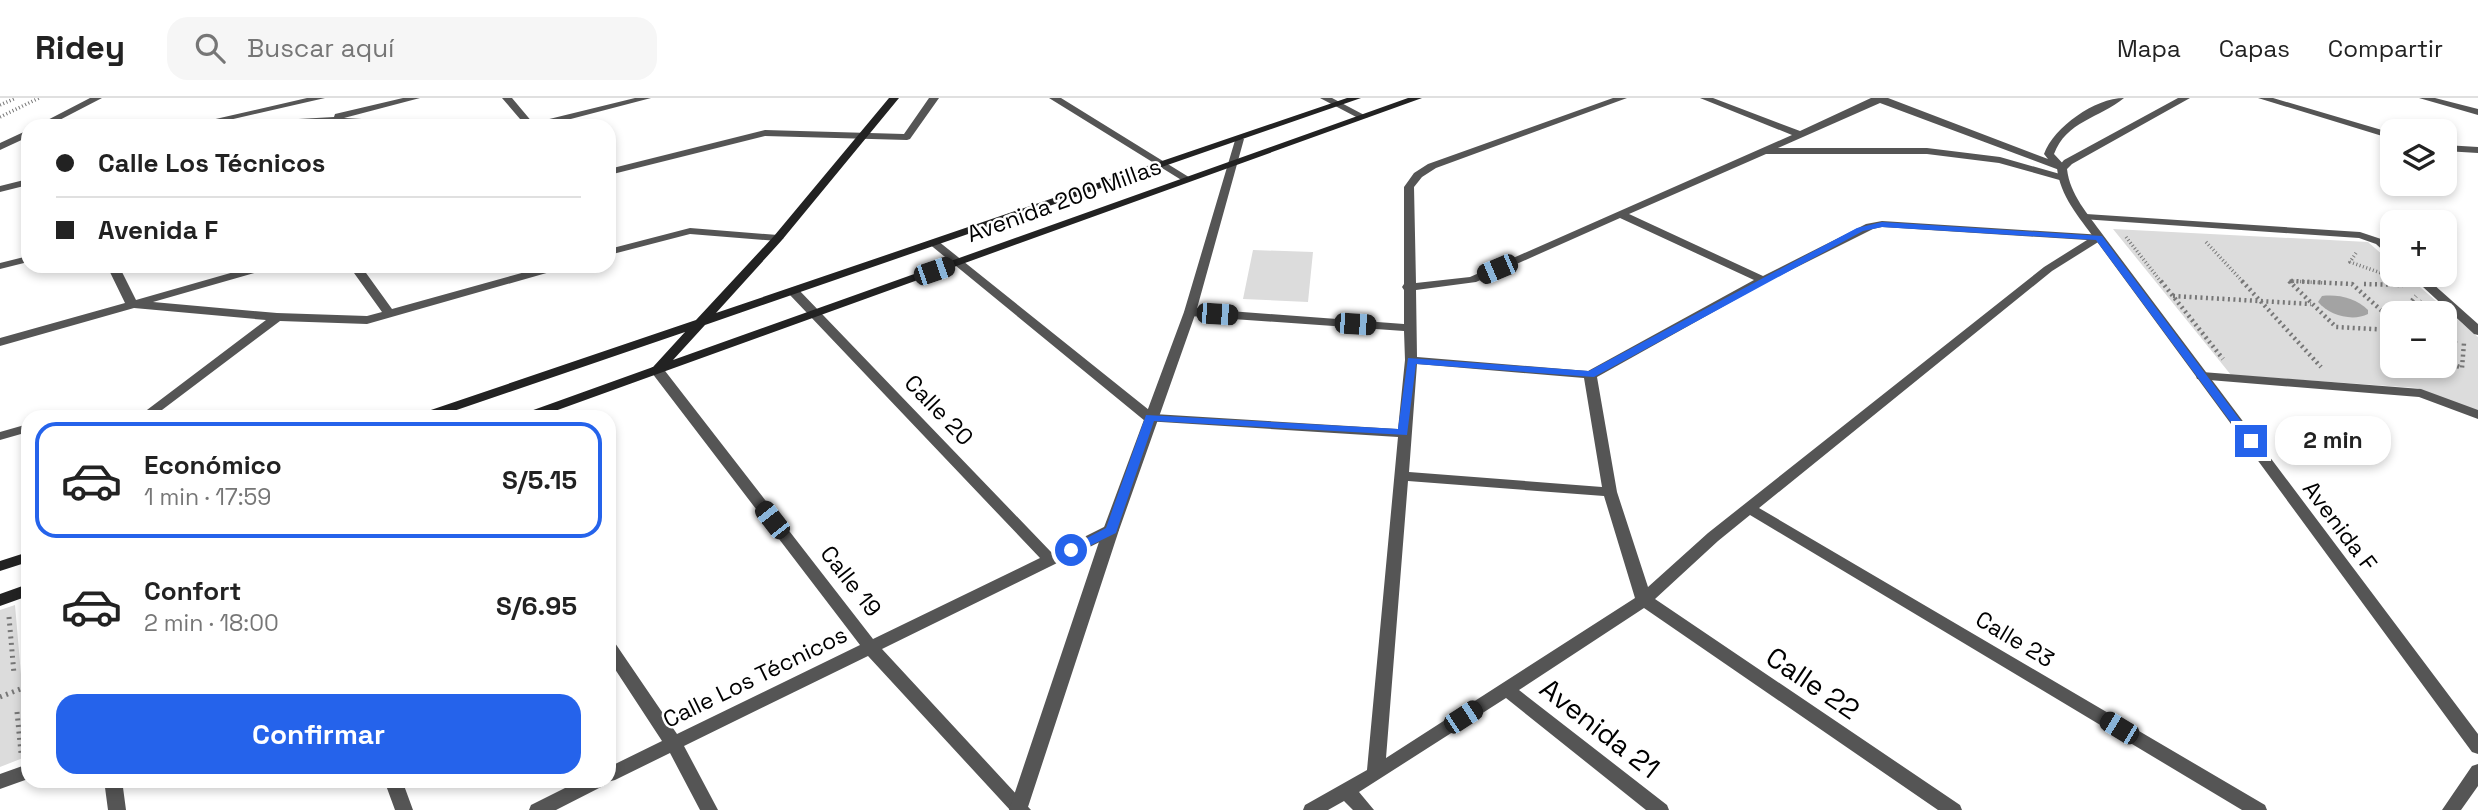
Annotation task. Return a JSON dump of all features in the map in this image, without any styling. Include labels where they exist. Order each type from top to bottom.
[{"type":"main road","points":[[657,370],[778,238],[894,98]]},
{"type":"main road","name":"Avenida 200 Millas","points":[[445,410],[1356,98]]},
{"type":"main road","name":"Avenida 200 Millas","points":[[547,410],[1416,98]]},
{"type":"main road","points":[[0,566],[21,558]]},
{"type":"main road","points":[[0,600],[21,592]]},
{"type":"street","points":[[56,119],[97,98]]},
{"type":"street","points":[[222,119],[320,98]]},
{"type":"street","points":[[322,119],[415,98]]},
{"type":"street","points":[[507,98],[525,119]]},
{"type":"street","points":[[560,119],[646,98]]},
{"type":"street","points":[[616,171],[765,133],[907,137],[933,98]]},
{"type":"street","points":[[1054,98],[1187,179]]},
{"type":"street","points":[[1325,98],[1363,117]]},
{"type":"street","points":[[1376,774],[1411,360],[1408,287],[1409,187],[1418,175],[1432,166],[1622,98]]},
{"type":"street","points":[[1705,98],[1798,134]]},
{"type":"street","points":[[1408,287],[1472,280],[1880,98],[2063,173]]},
{"type":"street","name":"Avenida F","points":[[2119,98],[2052,140],[2049,154],[2063,173],[2099,237],[2478,747]]},
{"type":"street","points":[[2063,173],[2076,157],[2185,98]]},
{"type":"street","points":[[2263,98],[2380,132]]},
{"type":"street","points":[[2424,98],[2478,112]]},
{"type":"street","points":[[0,147],[21,136]]},
{"type":"street","points":[[1020,809],[1111,530],[1190,312],[1239,139]]},
{"type":"street","points":[[2457,149],[2478,150]]},
{"type":"street","points":[[1761,151],[1927,151],[2000,160],[2063,173]]},
{"type":"street","points":[[0,189],[21,184]]},
{"type":"street","points":[[1622,215],[1763,280]]},
{"type":"street","points":[[2086,217],[2360,235],[2380,242]]},
{"type":"street","points":[[1411,360],[1590,375],[1860,229],[1882,224],[2099,237]]},
{"type":"street","points":[[616,250],[690,231],[711,230],[778,238]]},
{"type":"street","points":[[1312,810],[1376,774],[1644,600],[1749,508],[2048,269],[2099,237]]},
{"type":"street","points":[[934,243],[1150,418],[1404,433]]},
{"type":"street","points":[[0,266],[21,261]]},
{"type":"street","points":[[116,273],[132,304]]},
{"type":"street","points":[[0,342],[243,273]]},
{"type":"street","points":[[360,273],[390,315]]},
{"type":"street","points":[[132,304],[341,321],[390,315],[536,273]]},
{"type":"street","points":[[2421,287],[2478,331]]},
{"type":"street","name":"Calle 20","points":[[793,291],[812,314],[1051,561]]},
{"type":"street","points":[[1190,312],[1410,328]]},
{"type":"street","points":[[154,410],[277,317]]},
{"type":"street","name":"Calle 19","points":[[657,370],[871,648],[1020,809]]},
{"type":"street","points":[[1590,375],[1610,492],[1644,600]]},
{"type":"street","points":[[2202,376],[2421,393],[2478,415]]},
{"type":"street","points":[[0,436],[21,430]]},
{"type":"street","points":[[1401,476],[1610,492]]},
{"type":"street","name":"Calle 23","points":[[1749,508],[2258,810]]},
{"type":"street","name":"Calle Los Técnicos","points":[[616,772],[1111,530]]},
{"type":"street","name":"Calle 22","points":[[1644,600],[1954,810]]},
{"type":"street","points":[[616,657],[674,744],[709,810]]},
{"type":"street","name":"Avenida 21","points":[[1506,689],[1660,810]]},
{"type":"street","points":[[2451,810],[2478,771]]},
{"type":"street","points":[[0,782],[21,774]]},
{"type":"street","points":[[114,788],[117,810]]},
{"type":"street","points":[[396,788],[404,810]]},
{"type":"street","points":[[538,810],[582,788]]},
{"type":"street","points":[[1345,790],[1365,810]]},
{"type":"path","points":[[0,105],[16,98]]},
{"type":"path","points":[[0,117],[39,98]]},
{"type":"path","points":[[2200,235],[2322,367]]},
{"type":"path","points":[[2356,253],[2350,262],[2380,271]]},
{"type":"path","points":[[2141,256],[2212,346]]},
{"type":"path","points":[[2380,308],[2352,284],[2289,281],[2336,327],[2380,329]]},
{"type":"path","points":[[2364,284],[2380,283]]},
{"type":"path","points":[[2411,301],[2421,290]]},
{"type":"path","points":[[2173,296],[2312,304]]},
{"type":"path","points":[[2457,366],[2462,368],[2463,343],[2472,346]]},
{"type":"path","points":[[0,613],[8,610],[14,674]]},
{"type":"path","points":[[0,697],[21,689]]},
{"type":"path","points":[[11,758],[21,753],[18,712]]},
{"type":"shaded area","points":[[2113,229],[2368,242],[2380,252],[2380,287],[2420,287],[2436,301],[2380,301],[2380,378],[2457,378],[2457,319],[2478,337],[2478,412],[2417,388],[2231,375]]},
{"type":"shaded area","points":[[1253,250],[1313,252],[1308,302],[1243,299]]},
{"type":"shaded area","points":[[2322,296],[2340,296],[2352,300],[2368,310],[2368,314],[2348,317],[2334,314],[2318,302]]},
{"type":"shaded area","points":[[15,605],[21,675],[21,759],[0,767],[0,610]]},
{"type":"route","points":[[1071,550],[1111,530],[1150,418],[1404,433],[1411,360],[1590,375],[1860,229],[1882,224],[2099,237],[2251,441]]}]
